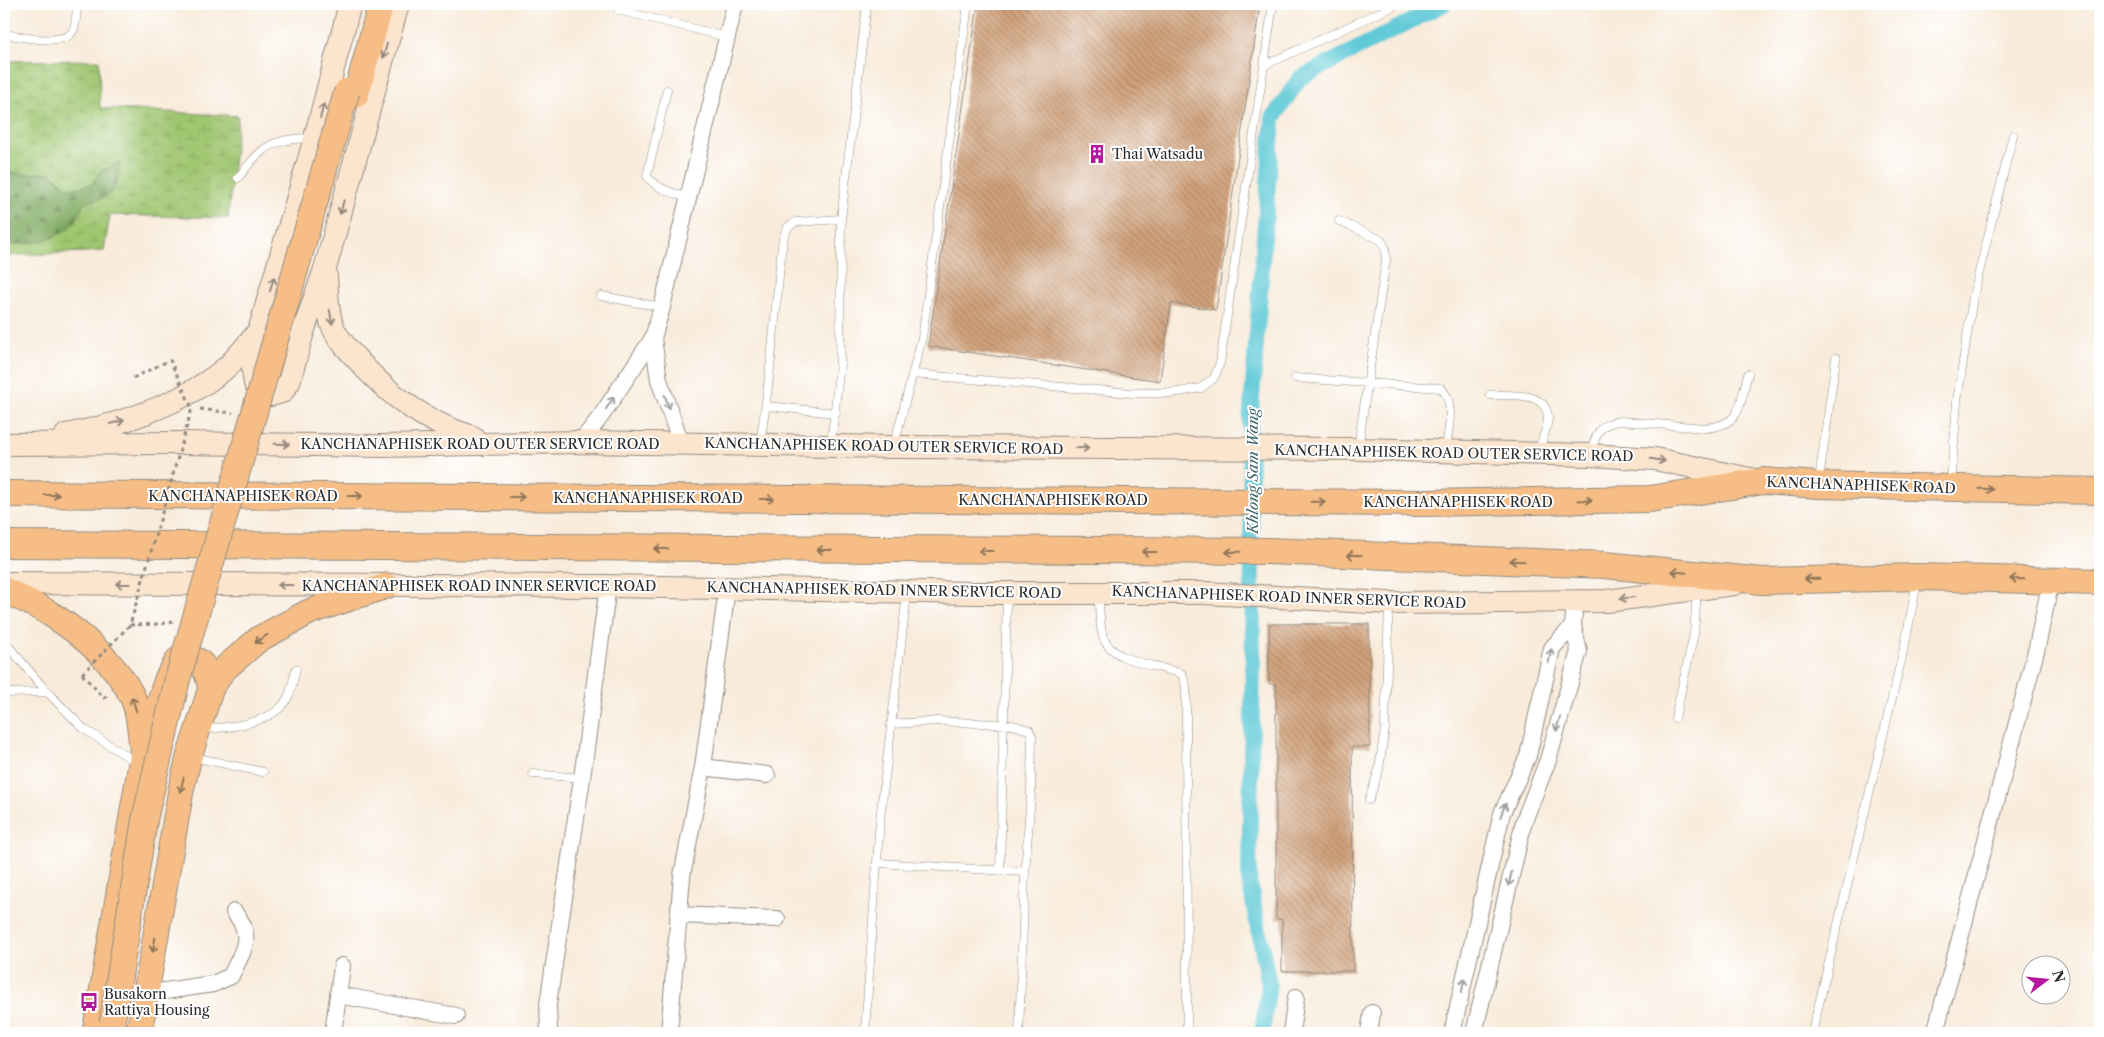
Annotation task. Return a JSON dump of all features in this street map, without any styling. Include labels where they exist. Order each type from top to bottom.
[{"type":"highway","name":"KANCHANAPHISEK ROAD","points":[[4,494],[1425,503],[1650,499],[1763,481],[1818,485],[2100,491]]},
{"type":"highway","points":[[4,544],[1269,551],[1605,565],[1762,581],[1918,577],[2100,582]]},
{"type":"main road","points":[[350,4],[315,138],[259,331],[253,370],[255,384],[263,392],[272,395],[282,392],[289,382],[302,335],[325,269],[398,4]]},
{"type":"main road","points":[[352,93],[370,4]]},
{"type":"main road","points":[[117,1030],[171,753],[206,614],[352,93],[381,4]]},
{"type":"main road","points":[[325,269],[332,325],[343,343],[376,381],[421,416],[450,431],[491,442]]},
{"type":"main road","points":[[11,444],[82,432],[129,419],[168,403],[227,367],[259,331]]},
{"type":"main road","name":"KANCHANAPHISEK ROAD OUTER SERVICE ROAD","points":[[11,444],[381,446],[491,442],[581,442],[759,446],[831,445],[893,448],[1357,448],[1590,455],[1655,459],[1763,481]]},
{"type":"main road","name":"KANCHANAPHISEK ROAD INNER SERVICE ROAD","points":[[4,583],[608,586],[907,592],[1204,593],[1389,603],[1607,601],[1762,581]]},
{"type":"main road","points":[[117,1030],[145,994],[189,756],[211,688],[223,670],[259,639],[310,612],[386,586]]},
{"type":"main road","points":[[4,590],[52,614],[86,642],[114,669],[131,694],[139,720],[141,758],[117,1030]]},
{"type":"main road","points":[[141,758],[167,679],[178,660],[188,658],[201,662],[208,672],[211,688]]},
{"type":"street","points":[[581,442],[601,416],[653,338],[735,4]]},
{"type":"street","points":[[653,338],[659,380],[681,443]]},
{"type":"street","points":[[1935,1033],[2037,647],[2051,580]]},
{"type":"street","points":[[549,1033],[548,1004],[582,778],[608,586]]},
{"type":"street","points":[[669,1033],[682,876],[703,767],[727,589]]},
{"type":"street","points":[[1474,1033],[1524,821],[1548,760],[1578,651],[1573,626],[1576,601]]},
{"type":"street","points":[[1452,1033],[1502,813],[1528,756],[1552,648],[1573,626]]},
{"type":"street","points":[[1542,697],[1564,702]]},
{"type":"street","points":[[703,767],[767,775]]},
{"type":"street","points":[[1495,842],[1518,847]]},
{"type":"street","points":[[145,994],[213,984],[231,976],[247,937],[243,923],[234,912]]},
{"type":"street","points":[[678,915],[777,919]]},
{"type":"street","points":[[334,1033],[342,966]]},
{"type":"street","points":[[338,995],[456,1016]]},
{"type":"street","points":[[1291,1033],[1296,997]]},
{"type":"street","points":[[1369,1033],[1372,1013]]},
{"type":"lane","points":[[4,34],[56,40],[65,39],[71,35],[74,29],[77,4]]},
{"type":"lane","points":[[831,445],[840,364],[841,219],[867,4]]},
{"type":"lane","points":[[893,448],[922,338],[968,4]]},
{"type":"lane","points":[[912,374],[1132,393],[1172,393],[1200,388],[1214,378],[1220,363],[1273,4]]},
{"type":"lane","points":[[1264,65],[1398,4]]},
{"type":"lane","points":[[618,10],[727,37]]},
{"type":"lane","points":[[667,90],[647,176],[651,182],[660,187],[688,198]]},
{"type":"lane","points":[[1951,488],[1957,402],[1973,297],[2013,135]]},
{"type":"lane","points":[[238,178],[258,153],[270,144],[284,140],[315,138]]},
{"type":"lane","points":[[759,446],[766,406],[775,306],[784,238],[788,227],[796,222],[841,219]]},
{"type":"lane","points":[[1339,221],[1381,240],[1386,260],[1357,448]]},
{"type":"lane","points":[[601,296],[662,307]]},
{"type":"lane","points":[[1818,485],[1836,358]]},
{"type":"lane","points":[[1590,455],[1597,434],[1609,422],[1621,421],[1705,428],[1719,427],[1729,422],[1736,416],[1748,374]]},
{"type":"lane","points":[[1295,378],[1441,388],[1448,395],[1450,406],[1446,451]]},
{"type":"lane","points":[[1490,395],[1536,398],[1543,403],[1548,418],[1538,454]]},
{"type":"lane","points":[[766,406],[836,413]]},
{"type":"lane","points":[[1812,1033],[1905,644],[1918,577]]},
{"type":"lane","points":[[1675,718],[1694,634],[1697,589]]},
{"type":"lane","points":[[865,1033],[877,863],[907,592]]},
{"type":"lane","points":[[1000,871],[1007,592]]},
{"type":"lane","points":[[1098,592],[1103,637],[1109,648],[1120,656],[1182,674],[1186,686],[1187,1033]]},
{"type":"lane","points":[[1369,800],[1379,769],[1385,728],[1389,603]]},
{"type":"lane","points":[[4,641],[47,692],[84,729],[141,758]]},
{"type":"lane","points":[[197,729],[225,728],[263,719],[287,700],[296,669]]},
{"type":"lane","points":[[4,693],[47,692]]},
{"type":"lane","points":[[891,724],[938,721],[1022,726],[1030,730],[1032,736],[1031,793],[1025,872],[1019,1033]]},
{"type":"lane","points":[[189,756],[263,772]]},
{"type":"lane","points":[[533,774],[582,778]]},
{"type":"lane","points":[[877,863],[1025,872]]},
{"type":"path","points":[[104,698],[82,674],[130,625],[192,408],[170,360],[133,378]]},
{"type":"path","points":[[192,408],[221,412]]},
{"type":"path","points":[[130,625],[161,624]]},
{"type":"green space","points":[[99,60],[100,108],[238,116],[228,218],[110,215],[104,251],[4,256],[4,245],[49,239],[65,231],[75,221],[83,204],[107,196],[115,187],[120,162],[101,171],[92,184],[69,189],[51,173],[23,174],[4,171],[4,61]]},
{"type":"green space","points":[[120,161],[119,181],[107,197],[83,204],[73,225],[66,231],[49,239],[4,245],[4,171],[23,174],[51,173],[69,189],[92,184],[101,171]]},
{"type":"building","name":"Thai Watsadu","points":[[978,4],[1260,4],[1216,310],[1171,303],[1160,381],[928,346]]},
{"type":"building","points":[[1269,624],[1369,624],[1370,747],[1352,747],[1353,971],[1282,971],[1282,919],[1276,919],[1276,684],[1269,684]]},
{"type":"waterway","name":"Khlong Sam Wang","points":[[1262,1033],[1269,984],[1249,881],[1253,657],[1250,424],[1273,118],[1300,78],[1444,4]]},
{"type":"place","name":"Thai Watsadu","points":[[1097,154]]},
{"type":"place","name":"Busakorn Rattiya Housing","points":[[89,1002]]}]
